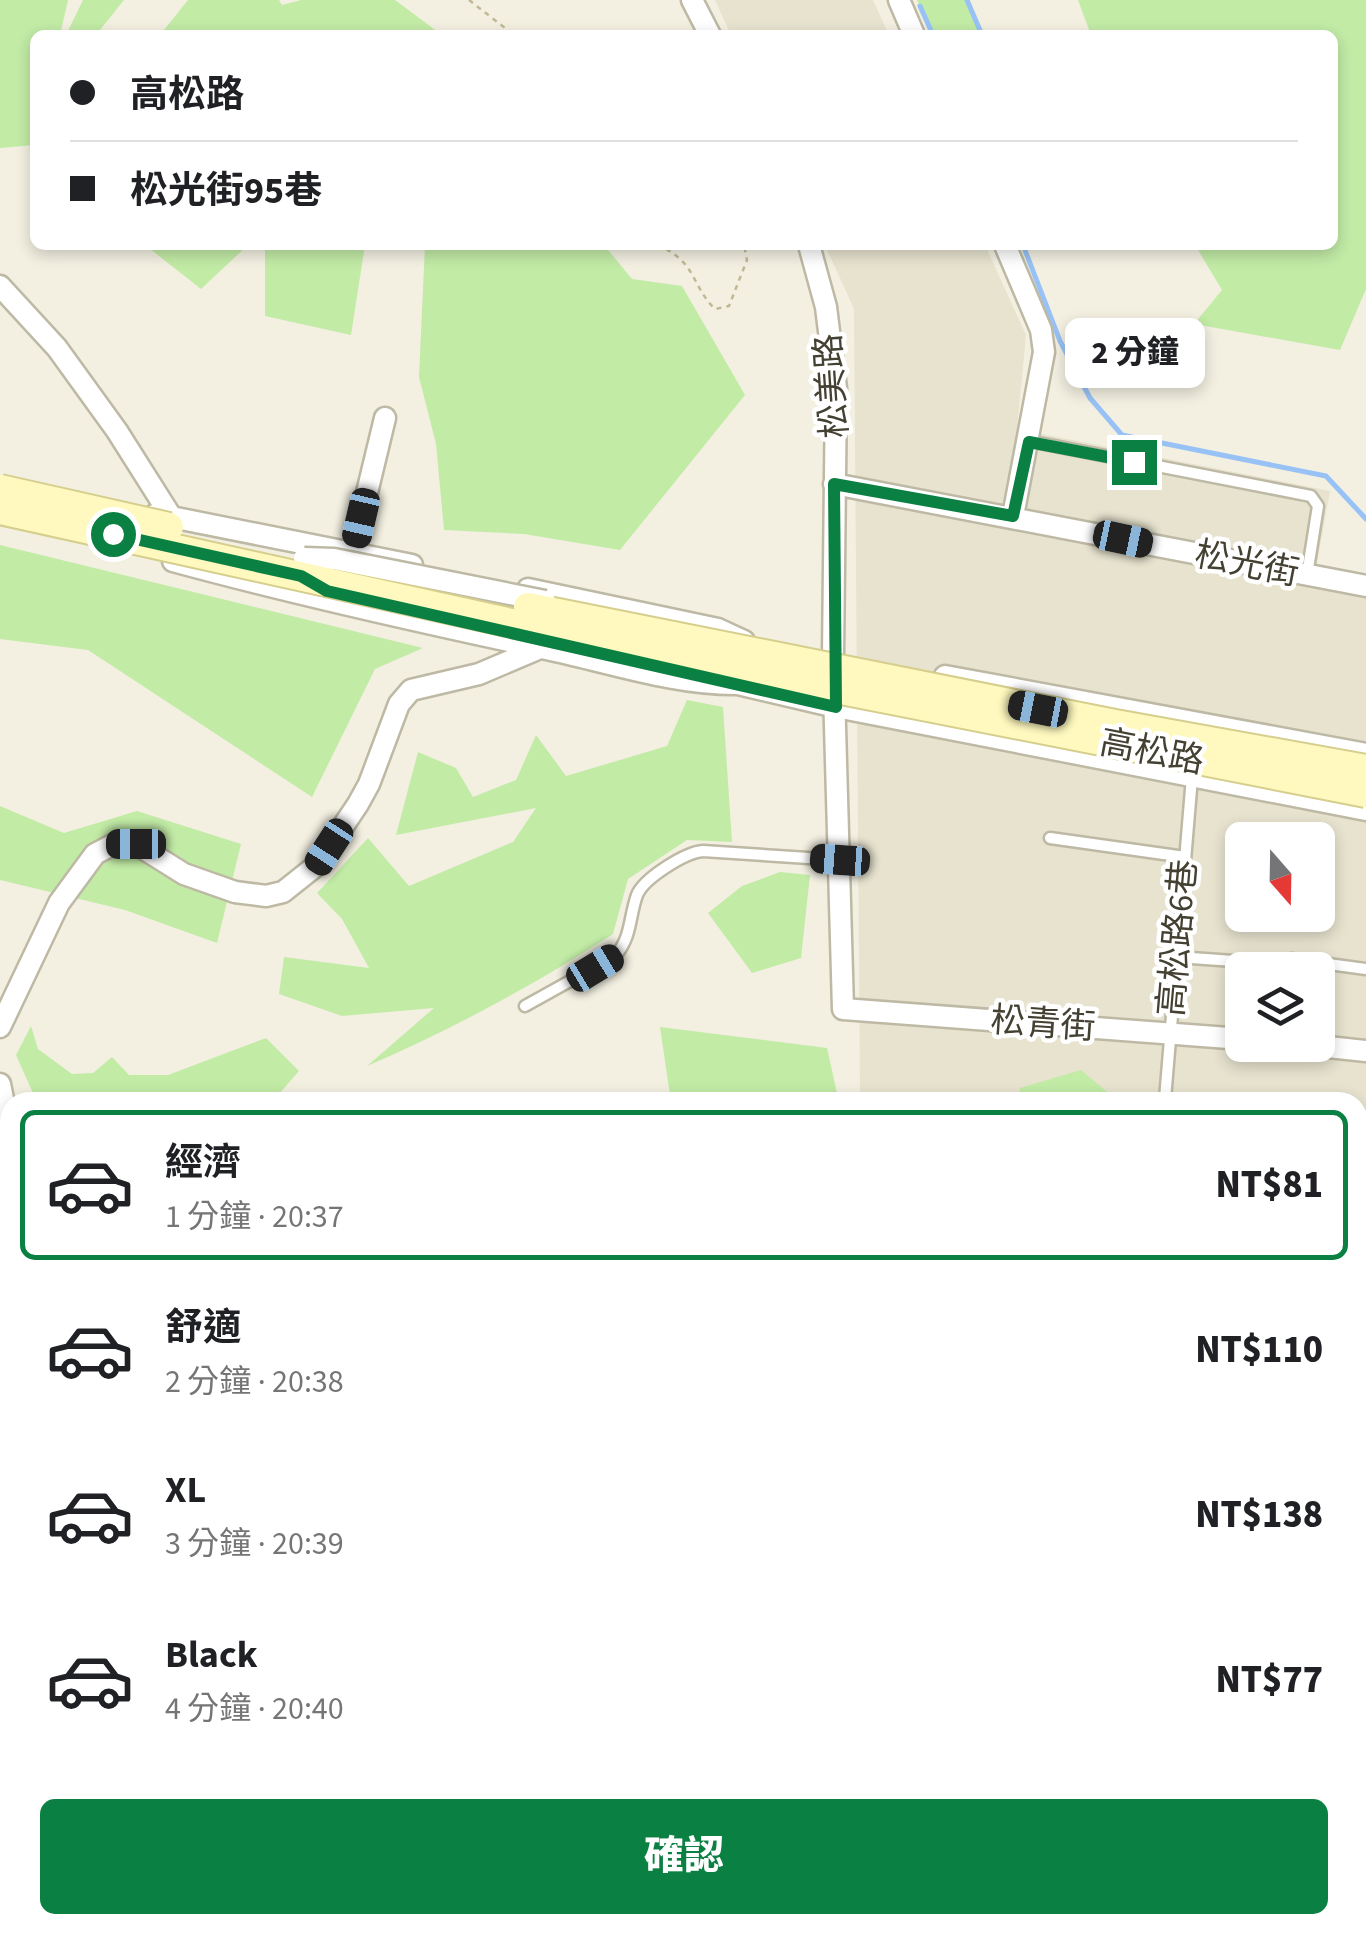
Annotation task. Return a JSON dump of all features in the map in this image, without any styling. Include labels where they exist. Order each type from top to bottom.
[{"type":"street","points":[[692,0],[707,30]]},
{"type":"street","points":[[899,0],[912,30]]},
{"type":"street","name":"松美路","points":[[810,250],[826,308],[836,388],[833,656],[844,1008]]},
{"type":"street","points":[[1008,250],[1040,330],[1044,352],[1013,516]]},
{"type":"street","points":[[0,286],[57,348],[117,431],[172,518],[170,560]]},
{"type":"street","points":[[340,604],[384,418]]},
{"type":"street","name":"高松路","points":[[0,481],[718,629],[736,640],[1366,754]]},
{"type":"street","name":"松光街","points":[[834,484],[1366,586]]},
{"type":"street","name":"高松路","points":[[0,489],[602,643],[1366,794]]},
{"type":"street","name":"高松路","points":[[0,510],[1366,769]]},
{"type":"street","name":"高松路","points":[[0,522],[340,604],[709,684],[730,682],[836,707],[1366,810]]},
{"type":"street","points":[[303,567],[334,559],[736,640]]},
{"type":"street","points":[[303,567],[327,591],[730,682]]},
{"type":"street","points":[[0,1028],[59,902],[95,854],[114,844],[136,844],[184,874],[235,892],[266,896],[282,892],[317,865],[358,804],[399,704],[410,690],[479,674],[540,648]]},
{"type":"street","name":"松青街","points":[[844,1008],[1225,1038]]},
{"type":"street","points":[[1335,1048],[1366,1051]]},
{"type":"lane","points":[[1029,442],[1311,496],[1318,506],[1307,576]]},
{"type":"lane","name":"高松路6巷","points":[[1167,1092],[1192,776]]},
{"type":"lane","points":[[1050,838],[1185,857]]},
{"type":"lane","points":[[526,1006],[615,956],[625,944],[639,889],[682,856],[703,851],[840,860]]},
{"type":"lane","points":[[1177,957],[1225,960]]},
{"type":"lane","points":[[1335,965],[1366,969]]},
{"type":"path","points":[[469,0],[508,30]]},
{"type":"path","points":[[669,250],[694,272],[707,301],[715,309],[728,306],[747,260],[745,250]]},
{"type":"shaded area","points":[[715,0],[873,0],[887,30],[729,30]]},
{"type":"shaded area","points":[[827,250],[987,250],[1026,335],[1017,429],[1330,491],[1317,564],[1366,574],[1366,1092],[860,1092],[854,309]]},
{"type":"green space","points":[[0,0],[68,0],[61,30],[30,30],[30,145],[0,148]]},
{"type":"green space","points":[[83,0],[124,0],[100,30],[68,30]]},
{"type":"green space","points":[[188,0],[279,0],[282,5],[301,0],[395,0],[435,30],[164,30]]},
{"type":"green space","points":[[917,0],[968,0],[981,30],[931,30]]},
{"type":"green space","points":[[1078,0],[1366,0],[1366,289],[1340,350],[1194,324],[1222,290],[1198,250],[1338,250],[1338,30],[1089,30]]},
{"type":"green space","points":[[151,250],[243,250],[201,289]]},
{"type":"green space","points":[[265,250],[364,250],[351,335],[265,316]]},
{"type":"green space","points":[[425,250],[608,250],[632,279],[682,286],[745,395],[620,550],[524,534],[444,530],[436,444],[419,377]]},
{"type":"green space","points":[[0,545],[423,648],[375,669],[312,797],[88,650],[0,639]]},
{"type":"green space","points":[[687,700],[723,707],[732,842],[687,840],[628,879],[613,934],[493,1005],[367,1066],[434,1008],[342,1016],[279,994],[284,957],[369,968],[342,919],[317,893],[368,838],[409,886],[513,842],[536,808],[396,835],[418,752],[456,768],[473,797],[516,780],[536,735],[566,776],[667,746]]},
{"type":"green space","points":[[0,806],[64,833],[137,811],[241,844],[217,943],[125,910],[0,880]]},
{"type":"green space","points":[[780,872],[810,875],[801,958],[752,973],[708,913],[742,886]]},
{"type":"green space","points":[[31,1026],[38,1049],[72,1074],[93,1073],[112,1057],[129,1075],[168,1075],[266,1038],[299,1071],[281,1092],[33,1092],[16,1055]]},
{"type":"green space","points":[[660,1027],[827,1048],[837,1092],[670,1092]]},
{"type":"green space","points":[[1081,1070],[1107,1092],[1019,1092],[1020,1088]]},
{"type":"waterway","points":[[967,0],[980,30]]},
{"type":"waterway","points":[[920,6],[931,30]]},
{"type":"waterway","points":[[1025,250],[1060,341],[1090,398],[1122,435],[1326,476],[1366,519]]},
{"type":"route","points":[[113,534],[301,576],[327,591],[836,707],[834,484],[1013,516],[1029,442],[1134,462]]}]
